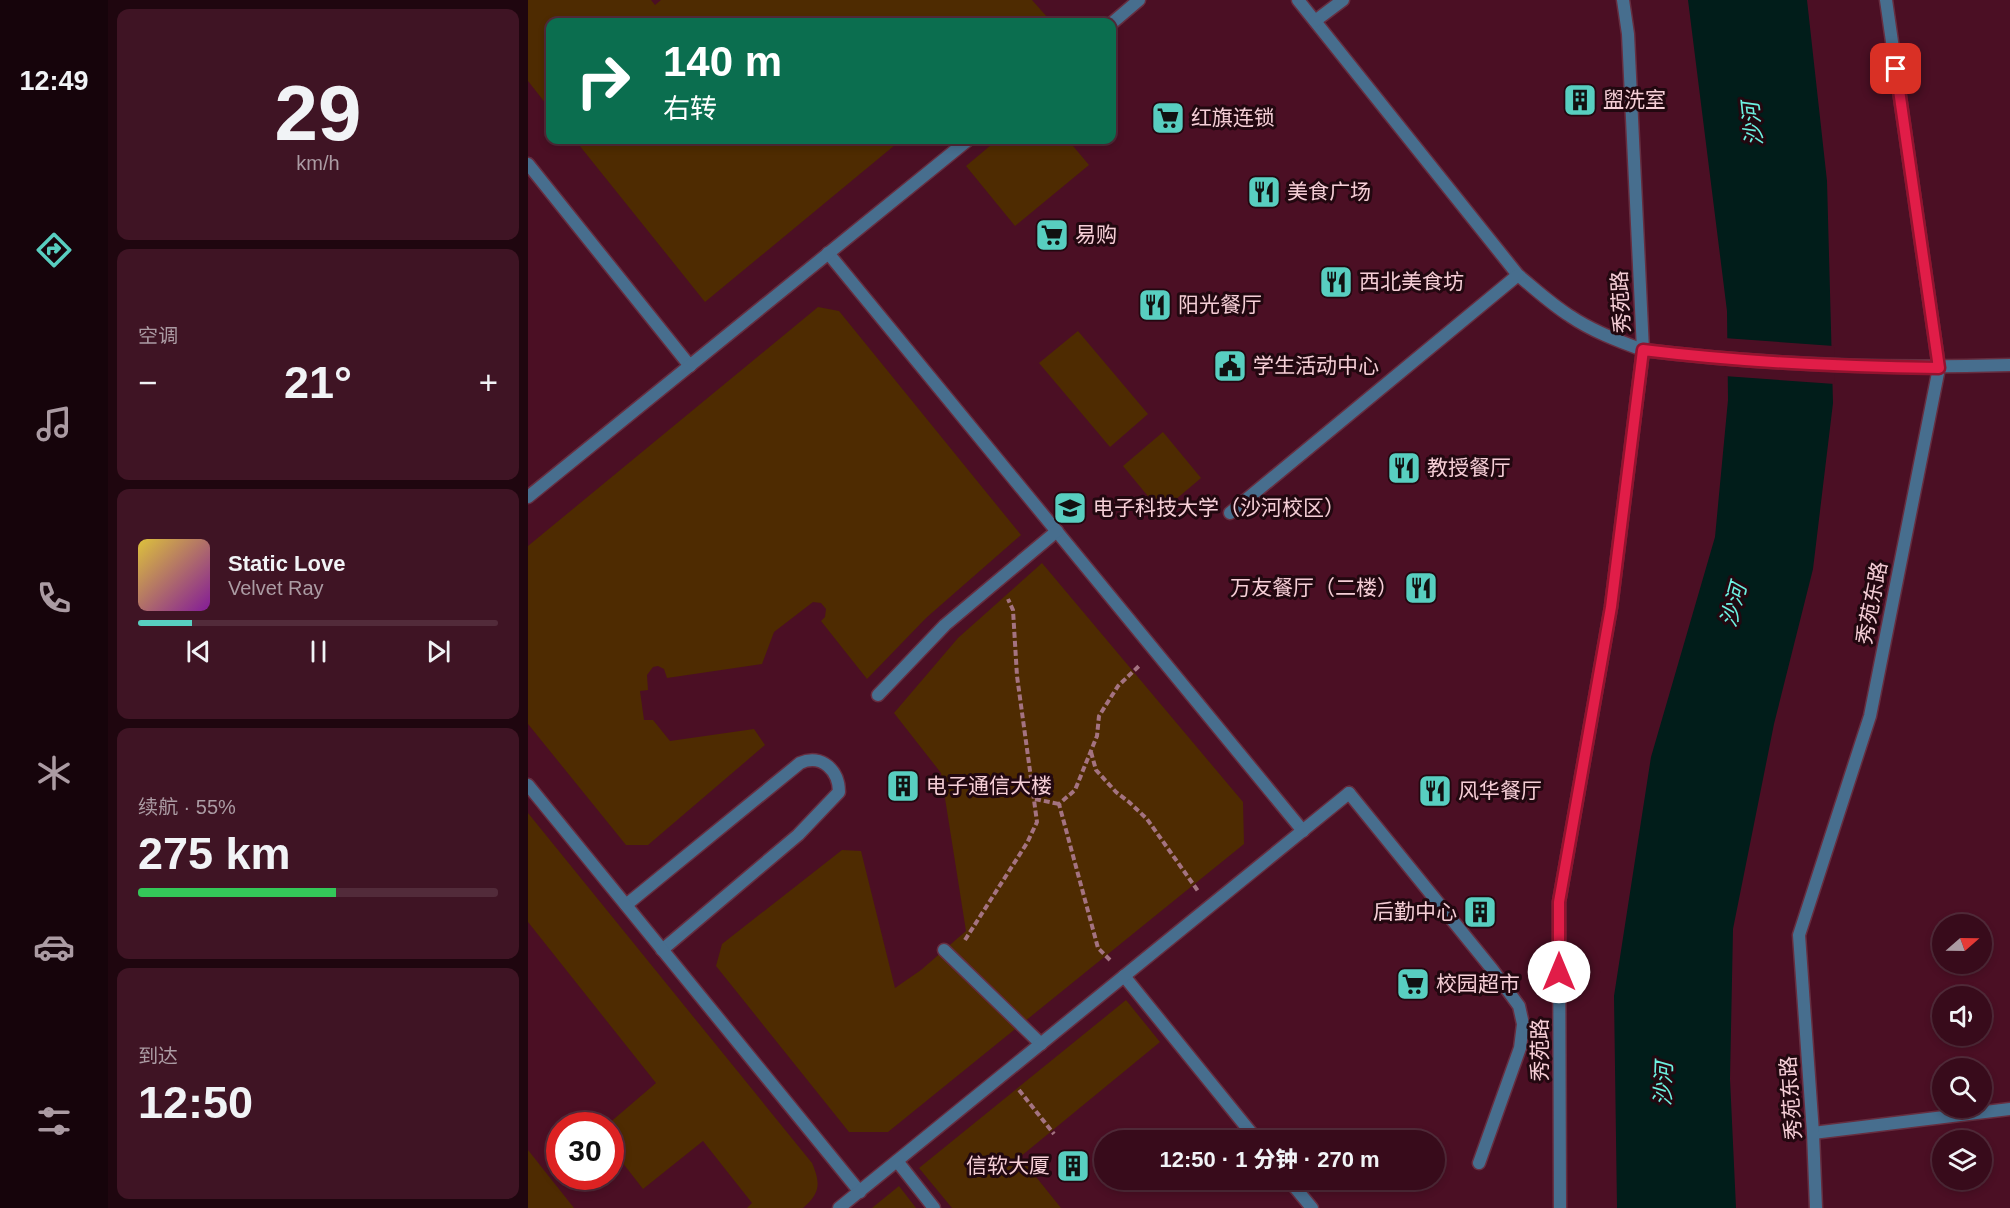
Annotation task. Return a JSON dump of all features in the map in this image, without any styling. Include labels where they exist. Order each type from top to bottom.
[{"type":"street","points":[[1116,20],[1139,0]]},
{"type":"street","points":[[1298,0],[1518,275],[1572,318],[1615,340],[1643,350],[1708,358],[1850,367],[1939,368],[2010,365]]},
{"type":"street","points":[[1316,21],[1343,0]]},
{"type":"street","name":"秀苑路","points":[[1560,1208],[1559,902],[1611,607],[1643,350],[1628,34],[1623,0]]},
{"type":"street","name":"秀苑东路","points":[[1816,1208],[1799,935],[1870,716],[1939,368],[1886,0]]},
{"type":"street","points":[[528,497],[963,144]]},
{"type":"street","points":[[528,164],[690,366]]},
{"type":"street","points":[[828,253],[1303,831]]},
{"type":"street","points":[[1230,513],[1518,275]]},
{"type":"street","points":[[878,694],[945,625],[1057,531]]},
{"type":"street","points":[[626,905],[800,763],[812,759],[818,760],[826,764],[835,774],[839,783],[839,792],[821,812],[798,835],[662,950]]},
{"type":"street","points":[[528,785],[860,1191]]},
{"type":"street","points":[[839,1208],[1349,794],[1492,969],[1519,1006],[1523,1024],[1520,1048],[1479,1163]]},
{"type":"street","points":[[948,955],[1041,1044]]},
{"type":"street","points":[[1124,976],[1249,1130]]},
{"type":"street","points":[[1813,1133],[2010,1109]]},
{"type":"street","points":[[897,1161],[934,1208]]},
{"type":"street","points":[[1297,1190],[1312,1208]]},
{"type":"path","points":[[948,955],[1027,843],[1037,822],[1017,676],[1013,610],[999,580]]},
{"type":"path","points":[[1059,804],[1076,790],[1097,736],[1099,716],[1118,686],[1156,651]]},
{"type":"path","points":[[1091,751],[1096,770],[1116,792],[1147,819],[1209,907]]},
{"type":"path","points":[[1035,799],[1059,804]]},
{"type":"path","points":[[1059,804],[1098,948],[1124,976]]},
{"type":"path","points":[[1006,1072],[1054,1134]]},
{"type":"shaded area","points":[[528,0],[651,0],[655,5],[661,0],[1032,0],[1048,18],[546,18],[546,104],[528,81]]},
{"type":"shaded area","points":[[578,144],[896,144],[705,302]]},
{"type":"shaded area","points":[[992,144],[1071,144],[1089,165],[1015,226],[966,166]]},
{"type":"shaded area","points":[[818,307],[839,311],[1021,535],[926,618],[867,679],[821,621],[825,617],[826,609],[821,603],[813,602],[774,632],[762,664],[667,678],[664,669],[658,666],[653,667],[647,675],[648,690],[640,691],[644,720],[653,720],[670,741],[754,729],[765,745],[648,845],[626,845],[528,724],[528,546]]},
{"type":"shaded area","points":[[1078,331],[1148,414],[1110,447],[1039,363]]},
{"type":"shaded area","points":[[1163,432],[1201,478],[1161,512],[1123,466]]},
{"type":"shaded area","points":[[1042,563],[1243,802],[1244,844],[888,1132],[849,1132],[716,966],[722,944],[842,850],[861,851],[895,988],[921,970],[966,931],[941,773],[894,713],[958,638]]},
{"type":"shaded area","points":[[528,813],[812,1163],[818,1183],[816,1193],[803,1208],[747,1208],[752,1203],[703,1141],[643,1189],[624,1165],[624,1112],[622,1112],[656,1083],[528,922]]},
{"type":"shaded area","points":[[1126,1000],[1160,1042],[1020,1157],[1061,1208],[952,1208],[919,1168]]},
{"type":"shaded area","points":[[528,1150],[546,1173],[546,1190],[560,1190],[574,1208],[528,1208]]},
{"type":"shaded area","points":[[899,1186],[916,1208],[872,1208]]},
{"type":"water","name":"沙河","points":[[1688,0],[1807,0],[1827,181],[1833,403],[1813,569],[1774,724],[1733,929],[1730,1079],[1736,1208],[1617,1208],[1614,996],[1651,757],[1715,537],[1728,400],[1727,311]]},
{"type":"pier","points":[[1724,338],[1834,346],[1835,384],[1724,376]]},
{"type":"place","name":"盥洗室","points":[[1580,100]]},
{"type":"place","name":"红旗连锁","points":[[1168,118]]},
{"type":"place","name":"美食广场","points":[[1264,192]]},
{"type":"place","name":"易购","points":[[1052,235]]},
{"type":"place","name":"西北美食坊","points":[[1336,282]]},
{"type":"place","name":"阳光餐厅","points":[[1155,305]]},
{"type":"place","name":"学生活动中心","points":[[1230,366]]},
{"type":"place","name":"教授餐厅","points":[[1404,468]]},
{"type":"place","name":"电子科技大学（沙河校区）","points":[[1070,508]]},
{"type":"place","name":"万友餐厅（二楼）","points":[[1421,588]]},
{"type":"place","name":"电子通信大楼","points":[[903,786]]},
{"type":"place","name":"风华餐厅","points":[[1435,791]]},
{"type":"place","name":"后勤中心","points":[[1480,912]]},
{"type":"place","name":"校园超市","points":[[1413,984]]},
{"type":"place","name":"信软大厦","points":[[1073,1166]]},
{"type":"route","points":[[1559,972],[1559,902],[1611,607],[1643,350],[1708,358],[1850,367],[1939,368],[1896,69]]}]
